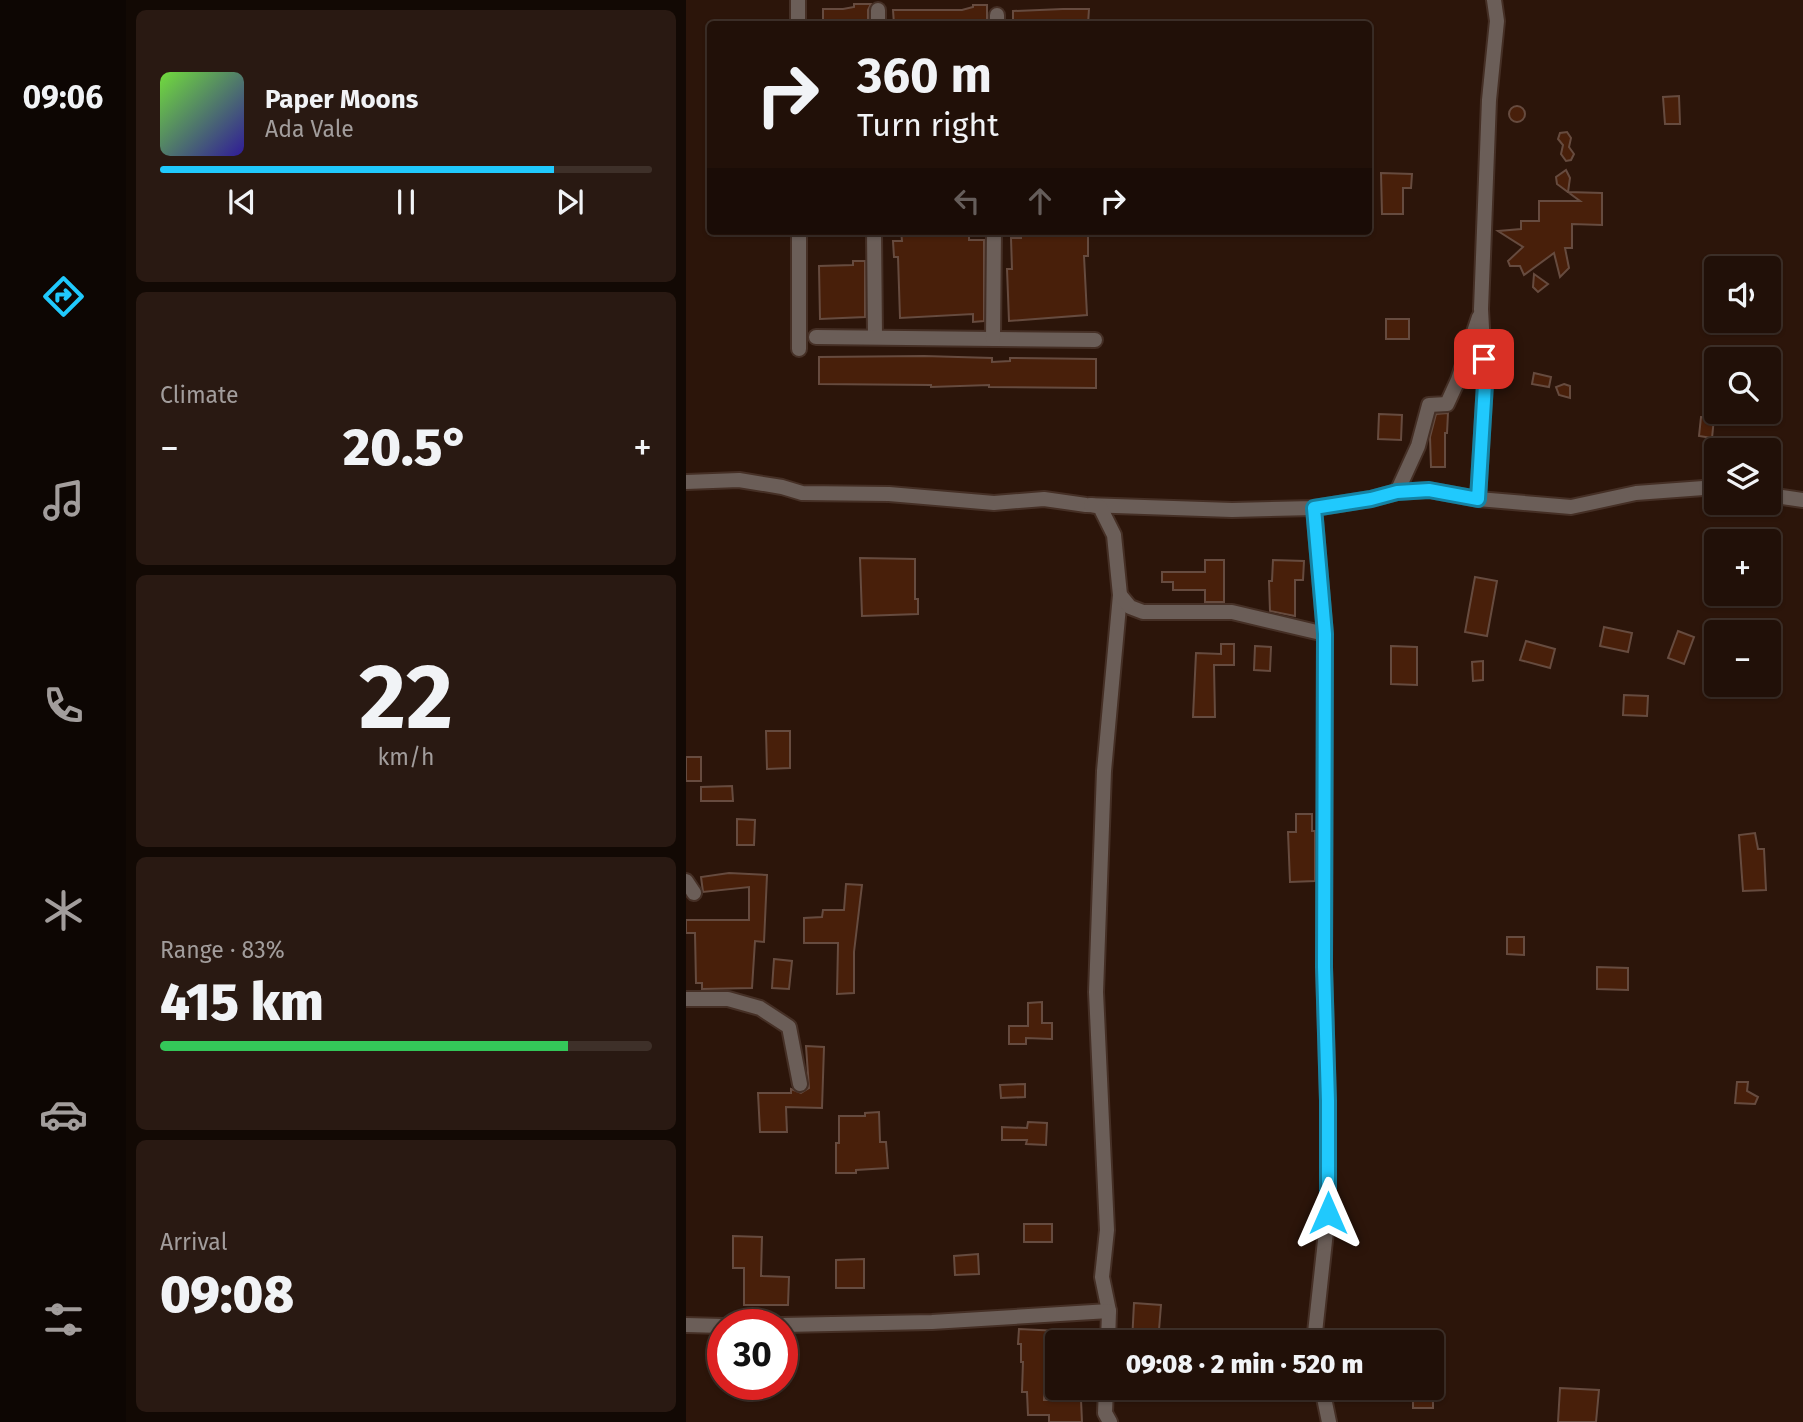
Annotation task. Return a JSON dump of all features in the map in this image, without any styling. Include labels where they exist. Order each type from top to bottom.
[{"type":"street","points":[[798,0],[799,21]]},
{"type":"street","points":[[1478,499],[1485,384],[1481,309],[1489,100],[1497,21],[1494,0]]},
{"type":"street","points":[[799,235],[799,349]]},
{"type":"street","points":[[874,235],[875,337]]},
{"type":"street","points":[[993,339],[994,235]]},
{"type":"street","points":[[1397,492],[1418,446],[1429,405],[1447,404],[1458,380],[1481,309]]},
{"type":"street","points":[[816,337],[1095,340]]},
{"type":"street","points":[[686,482],[739,480],[802,493],[889,494],[994,503],[1044,499],[1100,507],[1114,535],[1120,595],[1104,771],[1096,992],[1107,1230],[1102,1277],[1109,1311],[1108,1330]]},
{"type":"street","points":[[1086,505],[1232,510],[1314,508],[1397,492],[1429,490],[1478,499],[1571,507],[1636,493],[1704,488]]},
{"type":"street","points":[[1781,497],[1803,500]]},
{"type":"street","points":[[1314,508],[1325,634],[1324,967],[1328,1101],[1328,1213],[1315,1330]]},
{"type":"street","points":[[1120,595],[1130,607],[1143,612],[1232,612],[1325,634]]},
{"type":"street","points":[[686,999],[728,999],[760,1008],[789,1027],[800,1084]]},
{"type":"street","points":[[798,1325],[932,1322],[1109,1311]]},
{"type":"street","points":[[686,1325],[707,1326]]},
{"type":"street","points":[[1106,1400],[1105,1413],[1110,1422]]},
{"type":"street","points":[[1324,1400],[1329,1422]]},
{"type":"building","points":[[854,4],[871,4],[868,21],[823,21],[823,9],[854,7]]},
{"type":"building","points":[[987,5],[987,21],[894,21],[893,10],[962,10]]},
{"type":"building","points":[[1089,9],[1088,21],[1013,21],[1013,11]]},
{"type":"building","points":[[1679,96],[1680,124],[1665,124],[1663,97]]},
{"type":"building","points":[[1517,106],[1523,108],[1523,120],[1517,122],[1511,120],[1509,114],[1511,108]]},
{"type":"building","points":[[1567,132],[1571,138],[1569,147],[1574,154],[1571,160],[1566,161],[1561,154],[1563,145],[1558,139],[1560,133]]},
{"type":"building","points":[[1566,170],[1570,178],[1568,192],[1602,193],[1602,225],[1572,224],[1572,248],[1565,248],[1569,268],[1560,277],[1554,253],[1524,275],[1520,266],[1510,266],[1508,261],[1523,247],[1498,231],[1521,229],[1521,221],[1539,221],[1539,201],[1580,201],[1557,184],[1556,177]]},
{"type":"building","points":[[1381,173],[1412,174],[1411,188],[1403,188],[1403,214],[1382,214]]},
{"type":"building","points":[[901,235],[969,235],[969,240],[984,240],[984,321],[973,322],[973,314],[900,318],[898,257],[894,257],[893,241],[902,241]]},
{"type":"building","points":[[1021,235],[1088,235],[1088,256],[1084,256],[1087,315],[1009,321],[1007,269],[1012,269],[1011,238],[1021,238]]},
{"type":"building","points":[[853,261],[865,261],[865,317],[820,319],[819,266],[853,265]]},
{"type":"building","points":[[1534,274],[1548,284],[1538,292],[1533,287]]},
{"type":"building","points":[[1386,319],[1409,319],[1409,339],[1386,339]]},
{"type":"building","points":[[819,357],[992,358],[992,362],[1010,361],[1010,358],[1096,359],[1096,388],[819,384]]},
{"type":"building","points":[[1534,373],[1551,377],[1549,387],[1532,384]]},
{"type":"building","points":[[1564,384],[1570,386],[1570,398],[1559,395],[1556,387]]},
{"type":"building","points":[[1448,413],[1445,467],[1431,467],[1430,437],[1436,414]]},
{"type":"building","points":[[1379,414],[1402,415],[1401,440],[1378,439]]},
{"type":"building","points":[[1701,417],[1704,417],[1704,424],[1713,424],[1712,438],[1699,436]]},
{"type":"building","points":[[860,558],[915,559],[915,599],[918,599],[918,614],[862,616]]},
{"type":"building","points":[[1205,560],[1224,560],[1224,602],[1205,602],[1205,590],[1173,590],[1173,582],[1162,582],[1162,572],[1205,572]]},
{"type":"building","points":[[1273,560],[1304,561],[1303,580],[1295,580],[1295,616],[1270,611],[1269,581],[1272,581]]},
{"type":"building","points":[[1475,577],[1497,581],[1487,636],[1465,632]]},
{"type":"building","points":[[1604,627],[1632,633],[1628,652],[1600,646]]},
{"type":"building","points":[[1678,631],[1694,637],[1684,664],[1668,658]]},
{"type":"building","points":[[1526,641],[1555,649],[1550,668],[1520,660]]},
{"type":"building","points":[[1221,644],[1234,644],[1234,665],[1214,665],[1215,717],[1193,717],[1196,653],[1221,654]]},
{"type":"building","points":[[1255,646],[1271,647],[1270,671],[1254,670]]},
{"type":"building","points":[[1391,646],[1417,647],[1417,685],[1391,684]]},
{"type":"building","points":[[1483,661],[1483,680],[1473,681],[1472,662]]},
{"type":"building","points":[[1624,695],[1648,696],[1647,716],[1623,715]]},
{"type":"building","points":[[766,731],[790,731],[790,768],[767,769]]},
{"type":"building","points":[[686,757],[701,757],[701,781],[686,781]]},
{"type":"building","points":[[732,786],[733,801],[701,801],[701,787]]},
{"type":"building","points":[[1296,814],[1312,814],[1312,831],[1315,831],[1315,881],[1290,882],[1288,832],[1296,832]]},
{"type":"building","points":[[737,819],[755,820],[754,845],[737,845]]},
{"type":"building","points":[[1755,833],[1758,849],[1764,849],[1766,890],[1743,891],[1739,835]]},
{"type":"building","points":[[729,873],[767,875],[764,942],[755,941],[752,988],[702,989],[702,983],[696,983],[695,933],[686,933],[686,920],[749,920],[749,887],[703,892],[701,877]]},
{"type":"building","points":[[846,884],[862,885],[854,952],[854,993],[837,994],[838,943],[804,943],[804,918],[822,917],[823,910],[844,910]]},
{"type":"building","points":[[1507,937],[1524,937],[1524,955],[1507,954]]},
{"type":"building","points":[[774,959],[792,961],[789,989],[772,988]]},
{"type":"building","points":[[1597,967],[1628,968],[1628,990],[1597,989]]},
{"type":"building","points":[[1042,1002],[1042,1023],[1052,1023],[1052,1039],[1026,1038],[1026,1044],[1009,1044],[1009,1026],[1028,1026],[1028,1003]]},
{"type":"building","points":[[806,1046],[824,1047],[822,1108],[786,1107],[787,1132],[760,1132],[758,1093],[791,1093],[791,1089],[801,1093],[809,1088]]},
{"type":"building","points":[[1737,1082],[1748,1082],[1747,1091],[1758,1097],[1755,1104],[1735,1103]]},
{"type":"building","points":[[1025,1084],[1025,1097],[1001,1098],[1000,1085]]},
{"type":"building","points":[[879,1112],[880,1142],[886,1142],[888,1168],[836,1173],[839,1116],[865,1116],[865,1113]]},
{"type":"building","points":[[1028,1122],[1047,1123],[1046,1145],[1026,1144],[1027,1140],[1002,1140],[1002,1127],[1027,1128]]},
{"type":"building","points":[[1024,1224],[1052,1224],[1052,1242],[1024,1242]]},
{"type":"building","points":[[733,1236],[762,1237],[761,1276],[789,1277],[788,1305],[744,1305],[744,1268],[733,1268]]},
{"type":"building","points":[[978,1254],[979,1274],[955,1275],[954,1256]]},
{"type":"building","points":[[864,1259],[864,1288],[836,1288],[836,1260]]},
{"type":"building","points":[[1134,1303],[1161,1305],[1159,1330],[1133,1330]]},
{"type":"building","points":[[1019,1329],[1045,1330],[1044,1400],[1081,1400],[1082,1422],[1049,1422],[1049,1415],[1028,1415],[1027,1392],[1022,1392],[1021,1344],[1018,1344]]},
{"type":"building","points":[[1560,1388],[1599,1390],[1596,1422],[1558,1422]]},
{"type":"building","points":[[1413,1400],[1433,1400],[1433,1408],[1413,1408]]},
{"type":"route","points":[[1328,1213],[1324,967],[1325,634],[1314,508],[1397,492],[1429,490],[1478,499],[1484,359]]}]
